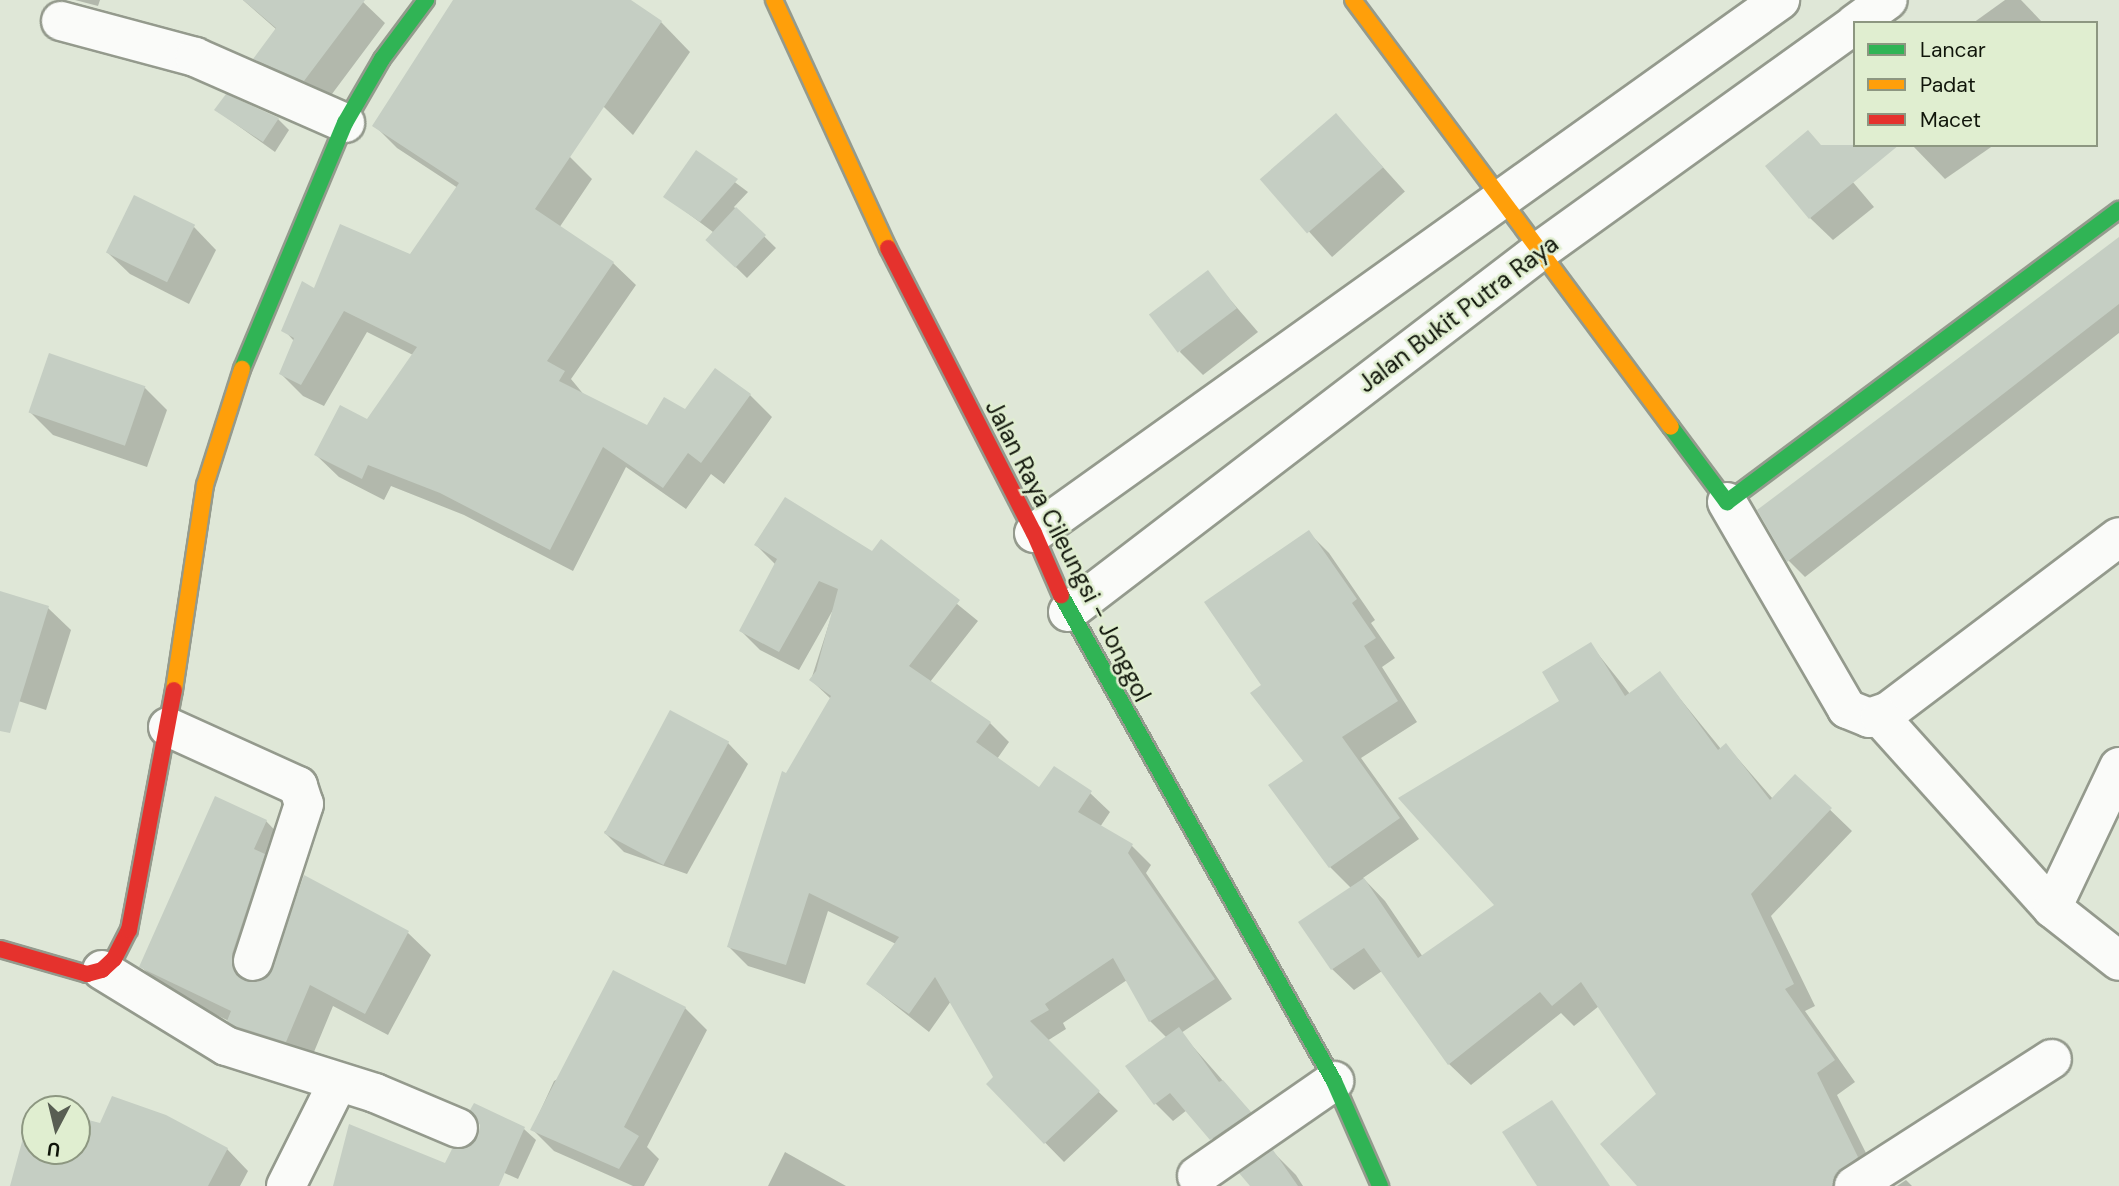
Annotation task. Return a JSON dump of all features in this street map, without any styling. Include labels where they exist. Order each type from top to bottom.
[{"type":"street","points":[[0,949],[87,974],[102,970],[114,959],[129,930],[168,727],[205,485],[227,404],[345,123],[382,59],[426,0]]},
{"type":"street","name":"Jalan Raya Cileungsi - Jonggol","points":[[774,0],[899,271],[1034,533],[1068,612],[1334,1080],[1380,1186]]},
{"type":"street","points":[[1353,0],[1727,502],[1847,709],[1858,716],[1880,718],[2119,537]]},
{"type":"street","points":[[1034,533],[1499,197],[1780,0]]},
{"type":"street","name":"Jalan Bukit Putra Raya","points":[[1859,21],[1888,0]]},
{"type":"street","points":[[61,21],[195,57],[345,123]]},
{"type":"street","name":"Jalan Bukit Putra Raya","points":[[1068,612],[1541,250],[1853,25]]},
{"type":"street","points":[[1727,502],[2119,210]]},
{"type":"street","points":[[1880,718],[2052,908],[2119,961]]},
{"type":"street","points":[[168,727],[298,786],[304,804],[253,961]]},
{"type":"street","points":[[2052,908],[2119,767]]},
{"type":"street","points":[[102,970],[226,1046],[337,1084],[375,1093],[458,1128]]},
{"type":"street","points":[[1854,1186],[2052,1059]]},
{"type":"street","points":[[1197,1176],[1334,1080]]},
{"type":"street","points":[[286,1186],[337,1084]]},
{"type":"building","points":[[243,0],[365,0],[304,81],[253,59],[276,28]]},
{"type":"building","points":[[453,0],[631,0],[662,21],[535,209],[614,262],[547,361],[565,371],[559,381],[647,425],[664,397],[685,409],[715,368],[751,394],[701,463],[688,453],[663,488],[603,447],[550,550],[440,493],[368,465],[362,479],[314,455],[340,405],[367,419],[417,347],[344,311],[301,385],[279,374],[294,338],[281,331],[302,281],[314,288],[340,224],[410,254],[459,183],[372,126]]},
{"type":"building","points":[[226,94],[279,118],[263,142],[214,110]]},
{"type":"building","points":[[1336,113],[1383,167],[1307,234],[1260,179]]},
{"type":"building","points":[[1808,130],[1821,145],[1897,147],[1809,219],[1765,166]]},
{"type":"building","points":[[696,150],[738,179],[700,222],[663,197]]},
{"type":"building","points":[[134,195],[195,225],[167,282],[106,253]]},
{"type":"building","points":[[736,207],[766,235],[735,268],[705,240]]},
{"type":"building","points":[[2119,237],[2119,304],[1787,562],[1757,510]]},
{"type":"building","points":[[1208,270],[1237,308],[1178,353],[1149,315]]},
{"type":"building","points":[[49,353],[145,386],[125,446],[28,413]]},
{"type":"building","points":[[785,497],[872,551],[881,539],[960,600],[909,666],[991,722],[976,742],[1039,787],[1054,766],[1092,791],[1078,812],[1133,844],[1128,853],[1215,979],[1149,1022],[1113,958],[1045,1004],[1049,1010],[1030,1021],[1100,1091],[1044,1144],[986,1084],[993,1077],[935,977],[909,1014],[866,984],[899,937],[809,893],[786,965],[727,947],[782,771],[786,773],[831,696],[809,680],[816,671],[838,589],[819,581],[779,652],[739,631],[777,559],[754,545]]},
{"type":"building","points":[[1309,530],[1357,599],[1352,603],[1376,638],[1364,646],[1398,701],[1342,737],[1400,818],[1329,868],[1268,785],[1303,761],[1250,693],[1261,685],[1204,602]]},
{"type":"building","points":[[0,591],[49,606],[10,733],[0,731]]},
{"type":"building","points":[[1591,642],[1625,696],[1660,671],[1718,750],[1726,743],[1770,800],[1795,774],[1832,808],[1751,894],[1794,984],[1785,989],[1835,1060],[1817,1073],[1858,1157],[1835,1175],[1832,1186],[1637,1186],[1600,1144],[1656,1094],[1581,982],[1552,1006],[1540,992],[1448,1065],[1364,948],[1331,970],[1298,922],[1364,878],[1418,958],[1494,905],[1398,798],[1559,701],[1542,672]]},
{"type":"building","points":[[670,710],[729,741],[663,865],[604,834]]},
{"type":"building","points":[[215,796],[267,820],[254,849],[265,854],[232,954],[236,975],[257,982],[268,977],[304,875],[409,931],[365,1014],[310,985],[286,1042],[235,1026],[227,1021],[231,1011],[139,967]]},
{"type":"building","points":[[613,970],[686,1007],[624,1127],[639,1136],[619,1169],[530,1130]]},
{"type":"building","points":[[1179,1027],[1219,1082],[1223,1080],[1251,1112],[1210,1140],[1170,1093],[1154,1105],[1125,1066]]},
{"type":"building","points":[[112,1096],[166,1115],[228,1148],[208,1186],[10,1186],[21,1146],[21,1165],[91,1165],[91,1121],[100,1123]]},
{"type":"building","points":[[1552,1100],[1610,1186],[1537,1186],[1502,1132]]},
{"type":"building","points":[[474,1103],[525,1127],[499,1186],[333,1186],[349,1124],[445,1163],[452,1149],[471,1146],[478,1137],[480,1125],[470,1110]]},
{"type":"building","points":[[1273,1150],[1298,1186],[1250,1186],[1239,1173]]},
{"type":"traffic: fast","points":[[242,369],[345,123],[382,59],[426,0]]},
{"type":"traffic: fast","points":[[1671,427],[1727,502],[2119,210]]},
{"type":"traffic: fast","points":[[1061,595],[1334,1081],[1380,1186]]},
{"type":"traffic: slow","points":[[774,0],[888,248]]},
{"type":"traffic: slow","points":[[1353,0],[1671,427]]},
{"type":"traffic: slow","points":[[174,690],[205,485],[242,369]]},
{"type":"traffic: jam","points":[[888,248],[1034,533],[1061,595]]},
{"type":"traffic: jam","points":[[0,949],[87,974],[102,970],[114,959],[129,930],[174,690]]}]
